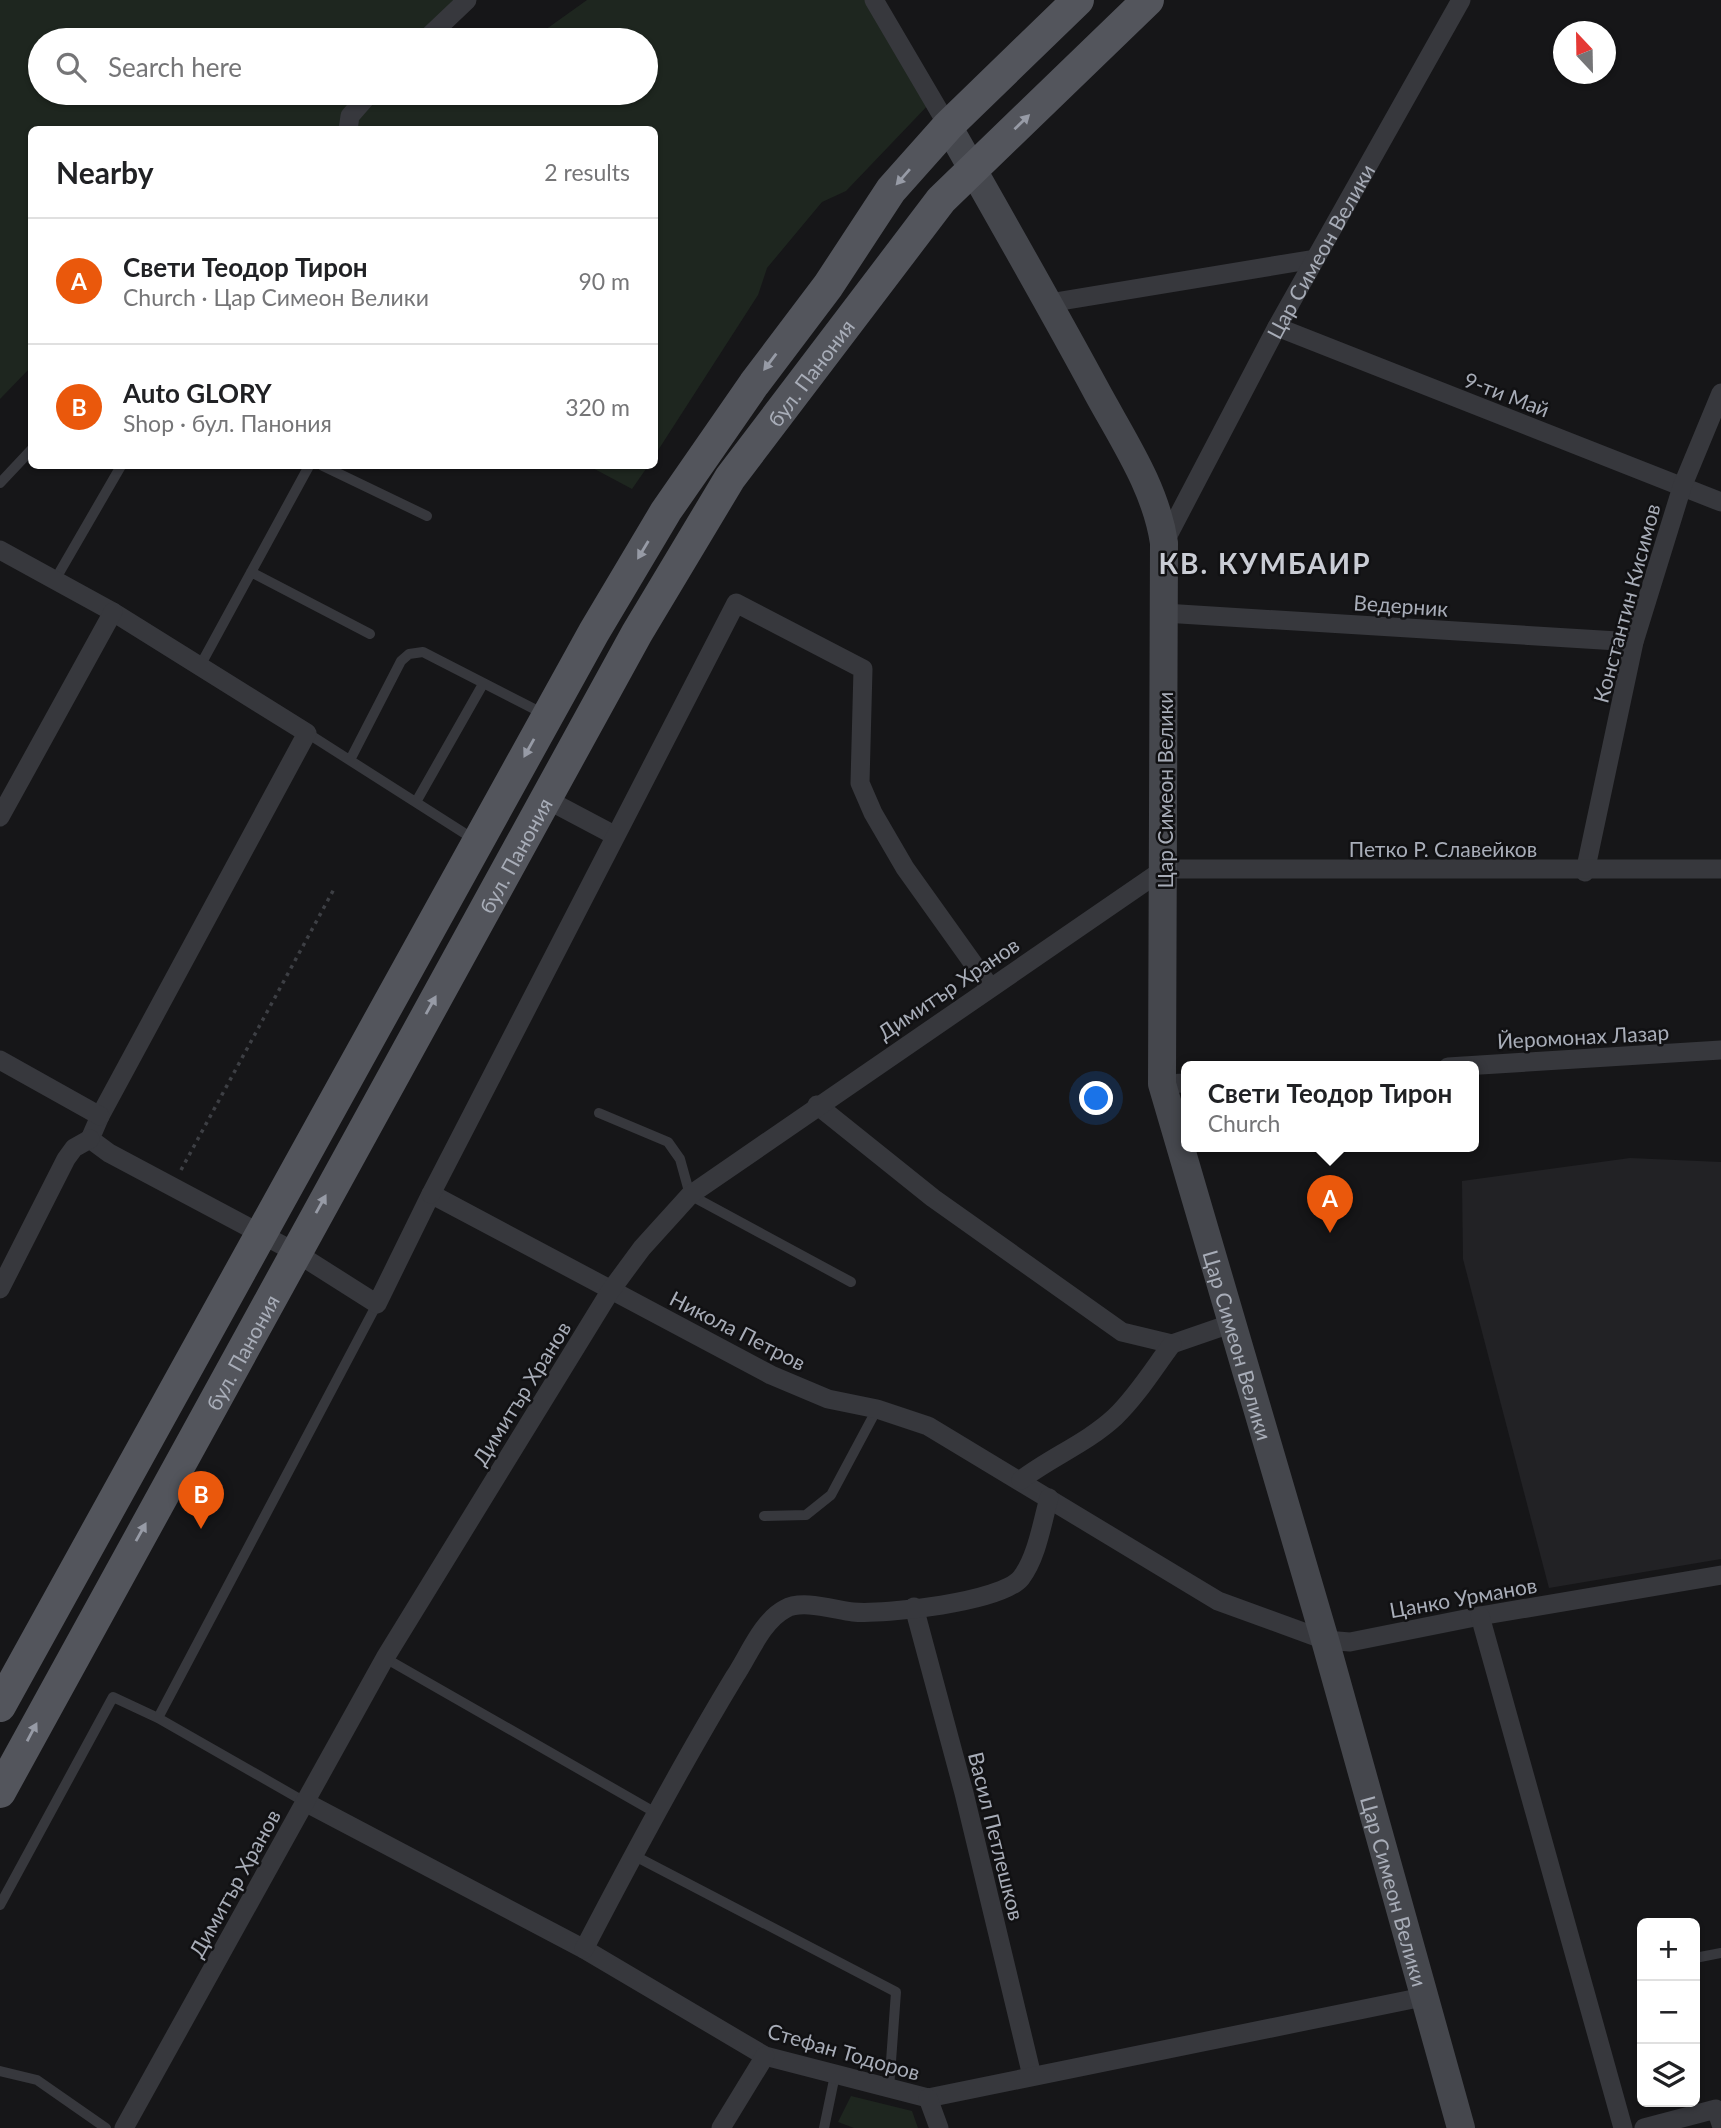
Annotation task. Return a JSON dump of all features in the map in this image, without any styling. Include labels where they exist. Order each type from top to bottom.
[{"type":"main road","name":"бул. Панония","points":[[0,1706],[547,715],[667,511],[754,384],[828,286],[891,190],[948,126],[1078,0]]},
{"type":"main road","name":"бул. Панония","points":[[0,1792],[545,799],[637,634],[730,478],[941,200],[1148,0]]},
{"type":"main road","name":"Цар Симеон Велики","points":[[948,126],[1049,303],[1141,473],[1161,522],[1164,543],[1164,869],[1174,1083],[1181,1113]]},
{"type":"main road","name":"Цар Симеон Велики","points":[[1190,1152],[1230,1324],[1325,1640],[1461,2128]]},
{"type":"street","points":[[438,28],[467,0]]},
{"type":"street","points":[[874,0],[948,126]]},
{"type":"street","name":"Цар Симеон Велики","points":[[1164,543],[1277,327],[1461,0]]},
{"type":"street","points":[[349,126],[350,116],[360,105]]},
{"type":"street","points":[[1049,303],[1315,259]]},
{"type":"street","name":"9-ти Май","points":[[1277,327],[1721,502]]},
{"type":"street","name":"Константин Кисимов","points":[[1585,872],[1634,642],[1682,487],[1721,393]]},
{"type":"street","points":[[0,550],[113,612],[307,733],[90,1139],[74,1148],[66,1159],[2,1280]]},
{"type":"street","points":[[90,1139],[109,1153],[295,1252],[377,1304],[614,835],[736,603],[863,668],[860,783],[873,813],[905,868],[990,987]]},
{"type":"street","points":[[0,817],[113,612]]},
{"type":"street","name":"Ведерник","points":[[1164,613],[1634,642]]},
{"type":"street","points":[[545,799],[614,835]]},
{"type":"street","name":"Петко Р. Славейков","points":[[1164,869],[1585,872],[1721,869]]},
{"type":"street","name":"Димитър Хранов","points":[[124,2128],[385,1658],[611,1290],[642,1248],[690,1195],[817,1105],[1164,869]]},
{"type":"street","name":"Йеромонах Лазар","points":[[1479,1065],[1721,1050]]},
{"type":"street","points":[[0,1060],[100,1116]]},
{"type":"street","points":[[817,1105],[933,1198],[1122,1332],[1172,1345]]},
{"type":"street","name":"Никола Петров","points":[[431,1194],[771,1375],[828,1399],[877,1409],[928,1426],[1218,1601]]},
{"type":"street","points":[[1021,1480],[1044,1463],[1078,1445],[1116,1416],[1172,1345],[1230,1324]]},
{"type":"street","points":[[584,1949],[656,1813],[767,1625],[785,1609],[797,1605],[862,1613],[980,1599],[1005,1590],[1021,1578],[1038,1538],[1049,1498]]},
{"type":"street","name":"Цанко Урманов","points":[[1218,1601],[1325,1640],[1350,1642],[1480,1616],[1721,1575]]},
{"type":"street","name":"Васил Петлешков","points":[[914,1607],[964,1793],[1032,2076]]},
{"type":"street","points":[[1480,1616],[1623,2128]]},
{"type":"street","name":"Стефан Тодоров","points":[[305,1802],[584,1949],[765,2056],[928,2098],[1423,1997]]},
{"type":"street","points":[[721,2128],[765,2056]]},
{"type":"street","points":[[928,2098],[939,2128]]},
{"type":"street","points":[[1643,2128],[1719,2113]]},
{"type":"lane","points":[[0,484],[28,453]]},
{"type":"lane","points":[[54,581],[119,469]]},
{"type":"lane","points":[[200,666],[307,469]]},
{"type":"lane","points":[[329,469],[428,516]]},
{"type":"lane","points":[[251,572],[370,634]]},
{"type":"lane","points":[[350,760],[401,661],[409,654],[423,652],[547,715]]},
{"type":"lane","points":[[416,802],[483,684]]},
{"type":"lane","points":[[307,733],[477,841]]},
{"type":"lane","points":[[599,1113],[668,1142],[680,1159],[690,1195],[851,1282]]},
{"type":"lane","points":[[158,1718],[377,1304]]},
{"type":"lane","points":[[764,1516],[806,1515],[831,1495],[877,1409]]},
{"type":"lane","points":[[385,1658],[656,1813]]},
{"type":"lane","points":[[0,1905],[113,1697],[158,1718],[305,1802]]},
{"type":"lane","points":[[633,1855],[896,1992],[889,2090]]},
{"type":"lane","points":[[1700,1957],[1721,1953]]},
{"type":"lane","points":[[0,2071],[37,2080],[106,2128]]},
{"type":"lane","points":[[824,2128],[835,2075]]},
{"type":"path","points":[[173,1186],[334,888]]},
{"type":"shaded area","points":[[0,0],[467,0],[443,23],[448,28],[28,28],[28,105],[658,105],[658,28],[548,28],[587,0],[874,0],[932,101],[846,191],[822,202],[767,268],[758,295],[658,450],[658,126],[28,126],[28,370],[0,399]]},
{"type":"shaded area","points":[[595,469],[646,469],[632,489]]},
{"type":"shaded area","points":[[1630,1158],[1721,1162],[1721,1559],[1549,1588],[1463,1259],[1462,1181]]},
{"type":"shaded area","points":[[851,2096],[912,2111],[918,2128],[854,2128],[838,2122]]},
{"type":"place","name":"Свети Теодор Тирон","points":[[1330,1233]]},
{"type":"place","name":"Auto GLORY","points":[[201,1529]]},
{"type":"district","name":"КВ. КУМБАИР","points":[[1265,563]]}]
